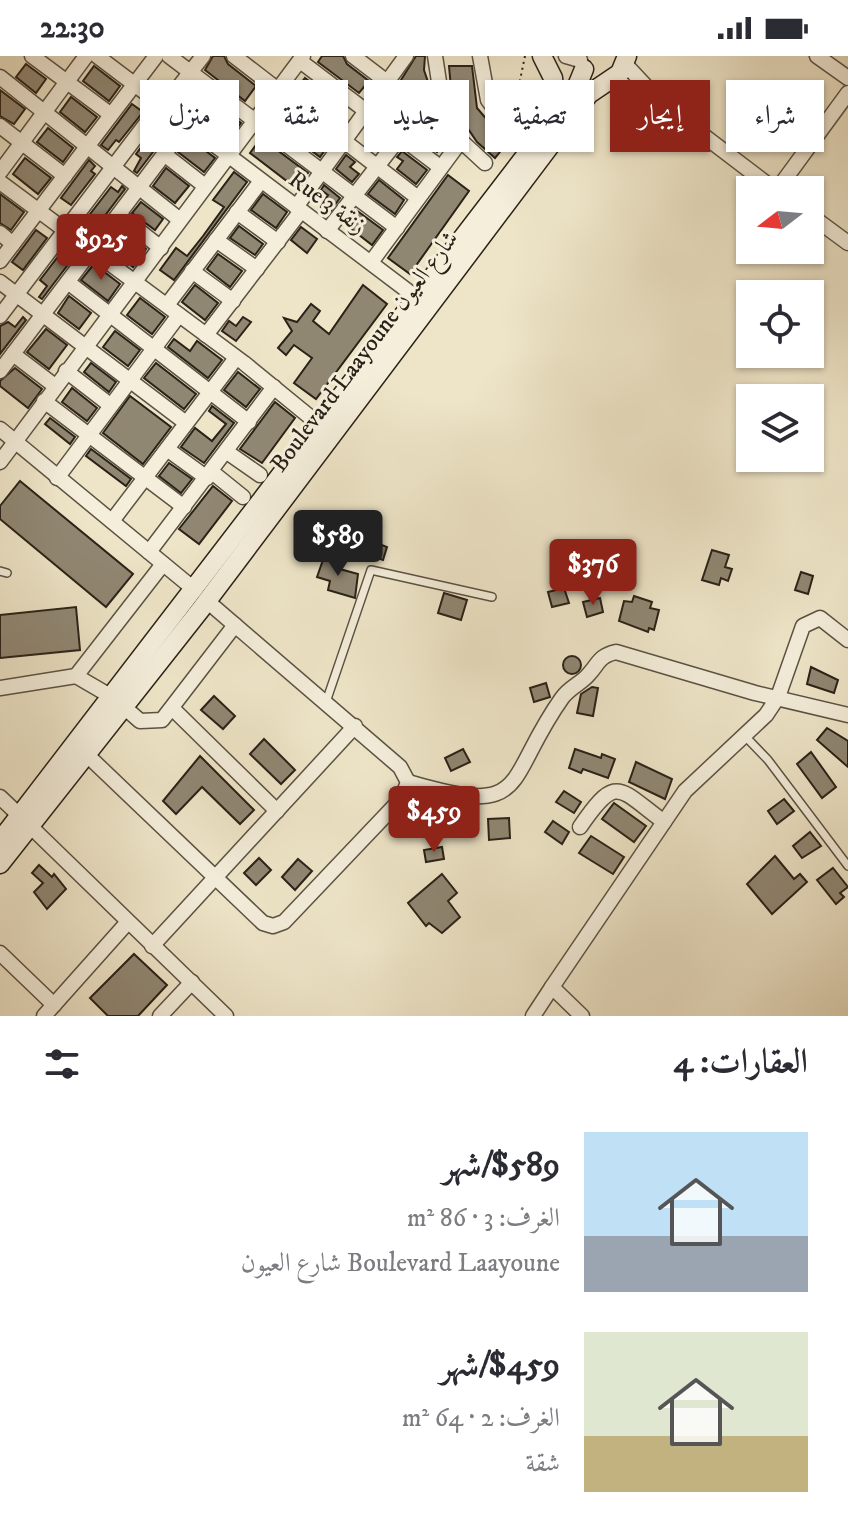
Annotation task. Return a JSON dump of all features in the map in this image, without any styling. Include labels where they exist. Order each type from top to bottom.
[{"type":"street","points":[[32,56],[110,114]]},
{"type":"street","points":[[0,172],[86,56]]},
{"type":"street","name":"Rue 3 زنقة","points":[[97,56],[140,88]]},
{"type":"street","points":[[0,261],[156,56]]},
{"type":"street","points":[[0,462],[255,119],[169,56]]},
{"type":"street","points":[[183,80],[203,56]]},
{"type":"street","points":[[234,56],[266,80]]},
{"type":"street","points":[[353,56],[385,80]]},
{"type":"street","points":[[389,80],[406,56]]},
{"type":"street","points":[[435,56],[439,80]]},
{"type":"street","points":[[480,56],[485,87]]},
{"type":"street","points":[[542,56],[553,78]]},
{"type":"street","points":[[817,56],[848,78]]},
{"type":"street","points":[[285,80],[302,58],[364,111]]},
{"type":"street","points":[[578,60],[593,77],[609,80]]},
{"type":"street","name":"Boulevard Laayoune شارع العيون","points":[[576,80],[578,60]]},
{"type":"street","points":[[627,61],[643,80]]},
{"type":"street","name":"Boulevard Laayoune شارع العيون","points":[[0,864],[25,821],[589,94],[609,80],[627,61]]},
{"type":"street","points":[[0,77],[180,220]]},
{"type":"street","points":[[786,176],[848,93]]},
{"type":"street","points":[[348,136],[364,116]]},
{"type":"street","points":[[0,126],[65,176]]},
{"type":"street","points":[[0,316],[140,134]]},
{"type":"street","points":[[710,140],[757,176]]},
{"type":"street","points":[[348,144],[418,198]]},
{"type":"street","points":[[469,150],[485,163]]},
{"type":"street","name":"Rue 3 زنقة","points":[[224,152],[417,298]]},
{"type":"street","points":[[298,152],[397,228]]},
{"type":"street","points":[[206,335],[278,242],[336,152]]},
{"type":"street","points":[[327,231],[387,152]]},
{"type":"street","points":[[420,152],[440,167]]},
{"type":"street","points":[[372,261],[452,152]]},
{"type":"street","name":"Boulevard Laayoune شارع العيون","points":[[201,596],[321,426],[529,152]]},
{"type":"street","points":[[0,371],[164,154],[205,186]]},
{"type":"street","points":[[57,478],[153,347],[192,271],[261,181]]},
{"type":"street","points":[[0,182],[206,335],[321,426]]},
{"type":"street","points":[[237,212],[278,242]]},
{"type":"street","points":[[119,215],[161,248]]},
{"type":"street","points":[[824,225],[848,243]]},
{"type":"street","points":[[0,233],[13,244]]},
{"type":"street","points":[[216,240],[257,269]]},
{"type":"street","points":[[192,271],[233,301]]},
{"type":"street","points":[[0,282],[186,423]]},
{"type":"street","points":[[69,283],[249,422]]},
{"type":"street","points":[[13,354],[55,386]]},
{"type":"street","points":[[112,521],[236,358]]},
{"type":"street","points":[[66,371],[110,405]]},
{"type":"street","points":[[149,552],[274,387]]},
{"type":"street","points":[[44,401],[184,507]]},
{"type":"street","points":[[0,429],[355,726],[400,767],[408,782],[468,798],[490,797],[500,792],[522,772],[566,693],[589,675],[601,656],[611,653],[625,652],[848,715]]},
{"type":"street","points":[[167,449],[243,497]]},
{"type":"street","points":[[227,452],[260,475]]},
{"type":"street","points":[[76,676],[163,564]]},
{"type":"street","points":[[533,1016],[685,791],[744,735],[778,697],[797,634],[808,622],[820,618],[848,640]]},
{"type":"street","points":[[0,688],[76,676],[118,702],[140,721],[150,723],[162,720],[235,625]]},
{"type":"street","name":"Boulevard Laayoune شارع العيون","points":[[0,841],[25,821],[86,754],[118,702]]},
{"type":"street","points":[[173,709],[277,811]]},
{"type":"street","points":[[152,946],[355,726]]},
{"type":"street","points":[[86,754],[263,923],[279,926],[397,804],[408,782]]},
{"type":"street","points":[[580,827],[601,796],[614,790],[624,792],[664,822]]},
{"type":"street","points":[[0,797],[226,1016]]},
{"type":"street","points":[[0,953],[49,1011],[127,923]]},
{"type":"street","points":[[160,1016],[192,982]]},
{"type":"street","points":[[552,987],[582,1016]]},
{"type":"lane","points":[[326,702],[333,689],[371,570],[492,597]]},
{"type":"lane","points":[[744,735],[768,760],[848,866]]},
{"type":"path","points":[[520,80],[525,56]]},
{"type":"path","points":[[543,80],[553,78]]},
{"type":"building","points":[[213,56],[224,56],[228,64],[255,87],[245,101],[239,96],[239,80],[218,80],[205,70]]},
{"type":"building","points":[[322,56],[343,56],[347,64],[368,80],[364,80],[364,87],[359,93],[348,85],[348,80],[342,80],[318,62]]},
{"type":"building","points":[[416,56],[425,56],[427,80],[401,80]]},
{"type":"building","points":[[26,64],[46,79],[36,93],[16,77]]},
{"type":"building","points":[[94,66],[120,86],[109,101],[83,81]]},
{"type":"building","points":[[449,66],[472,66],[477,108],[485,117],[485,149],[469,130],[469,80],[450,80]]},
{"type":"building","points":[[0,90],[25,109],[14,124],[0,116]]},
{"type":"building","points":[[71,97],[97,117],[85,132],[60,112]]},
{"type":"building","points":[[132,104],[140,110],[140,116],[119,142],[116,140],[108,150],[101,145]]},
{"type":"building","points":[[48,128],[73,148],[63,162],[37,142]]},
{"type":"building","points":[[255,146],[255,152],[280,152],[308,173],[304,178],[297,178],[292,185],[250,153]]},
{"type":"building","points":[[140,149],[140,152],[153,152],[137,173],[134,171],[141,158],[136,154]]},
{"type":"building","points":[[178,152],[207,152],[215,158],[204,172]]},
{"type":"building","points":[[403,152],[427,170],[416,184],[397,169],[403,161],[397,157]]},
{"type":"building","points":[[346,155],[355,162],[350,167],[359,174],[352,182],[336,169]]},
{"type":"building","points":[[25,158],[51,178],[38,194],[13,174]]},
{"type":"building","points":[[89,160],[95,166],[91,171],[95,174],[71,205],[61,198]]},
{"type":"building","points":[[166,168],[189,186],[175,203],[153,186]]},
{"type":"building","points":[[234,172],[247,182],[174,280],[160,270],[176,248],[187,256],[203,236],[224,207],[213,200]]},
{"type":"building","points":[[448,175],[469,191],[410,274],[388,258]]},
{"type":"building","points":[[379,180],[404,200],[395,214],[368,194]]},
{"type":"building","points":[[324,185],[340,198],[329,213],[321,207],[328,195],[321,190]]},
{"type":"building","points":[[122,186],[125,189],[97,226],[87,218],[111,187],[118,192]]},
{"type":"building","points":[[0,194],[24,212],[11,230],[0,223]]},
{"type":"building","points":[[263,194],[287,212],[276,228],[251,210]]},
{"type":"building","points":[[141,202],[163,219],[155,230],[132,213]]},
{"type":"building","points":[[356,210],[383,230],[372,245],[345,224]]},
{"type":"building","points":[[239,226],[263,244],[255,255],[230,238]]},
{"type":"building","points":[[301,227],[317,239],[307,253],[291,240]]},
{"type":"building","points":[[120,229],[146,249],[133,267],[107,246]]},
{"type":"building","points":[[36,230],[47,238],[23,270],[12,262]]},
{"type":"building","points":[[63,250],[73,258],[42,299],[39,297],[47,286],[40,280]]},
{"type":"building","points":[[218,254],[242,271],[230,287],[207,269]]},
{"type":"building","points":[[94,264],[120,284],[108,301],[81,280]]},
{"type":"building","points":[[195,285],[218,303],[205,320],[182,302]]},
{"type":"building","points":[[363,285],[387,304],[316,399],[294,383],[312,358],[294,345],[286,355],[278,348],[292,331],[284,318],[297,322],[311,304],[320,311],[313,321],[329,334]]},
{"type":"building","points":[[69,296],[91,313],[79,329],[58,313]]},
{"type":"building","points":[[140,298],[165,317],[152,334],[127,315]]},
{"type":"building","points":[[23,317],[26,320],[0,354],[0,326],[8,322],[15,327]]},
{"type":"building","points":[[243,317],[251,322],[236,341],[222,331],[229,321],[236,326]]},
{"type":"building","points":[[46,329],[67,345],[49,369],[27,352]]},
{"type":"building","points":[[115,331],[140,350],[128,366],[103,347]]},
{"type":"building","points":[[174,339],[190,351],[197,341],[222,360],[208,378],[168,347]]},
{"type":"building","points":[[91,363],[116,382],[109,392],[84,372]]},
{"type":"building","points":[[156,363],[196,394],[184,409],[144,378]]},
{"type":"building","points":[[15,368],[42,389],[28,408],[0,386],[0,381]]},
{"type":"building","points":[[238,372],[260,389],[246,407],[224,390]]},
{"type":"building","points":[[72,388],[97,408],[87,421],[62,402]]},
{"type":"building","points":[[130,396],[171,427],[143,464],[103,433]]},
{"type":"building","points":[[275,402],[295,418],[262,463],[240,449]]},
{"type":"building","points":[[212,406],[234,423],[204,463],[181,447],[195,428],[212,441],[226,424],[209,411]]},
{"type":"building","points":[[50,418],[75,437],[70,444],[45,424]]},
{"type":"building","points":[[91,449],[131,479],[126,486],[86,456]]},
{"type":"building","points":[[169,463],[192,479],[181,493],[159,476]]},
{"type":"building","points":[[20,481],[133,574],[106,607],[0,519],[0,506]]},
{"type":"building","points":[[213,486],[232,501],[199,544],[179,529]]},
{"type":"building","points":[[360,531],[376,537],[374,542],[387,547],[383,560],[354,550]]},
{"type":"building","points":[[712,550],[729,555],[725,567],[732,569],[728,581],[721,578],[719,585],[702,580]]},
{"type":"building","points":[[324,557],[338,561],[336,568],[358,574],[355,598],[328,590],[330,581],[317,577]]},
{"type":"building","points":[[801,572],[813,576],[808,594],[795,590]]},
{"type":"building","points":[[564,588],[569,603],[552,607],[548,592]]},
{"type":"building","points":[[444,593],[467,600],[461,620],[438,613]]},
{"type":"building","points":[[634,596],[652,602],[650,608],[659,610],[654,630],[649,628],[648,632],[619,621],[624,601],[632,602]]},
{"type":"building","points":[[600,598],[603,612],[587,617],[583,602]]},
{"type":"building","points":[[76,607],[80,650],[0,658],[0,615]]},
{"type":"building","points":[[572,656],[581,665],[572,674],[563,665]]},
{"type":"building","points":[[811,667],[838,680],[834,693],[807,684]]},
{"type":"building","points":[[546,683],[550,697],[534,702],[530,688]]},
{"type":"building","points":[[592,687],[598,688],[593,716],[577,713],[581,694]]},
{"type":"building","points":[[214,696],[235,716],[223,729],[201,710]]},
{"type":"building","points":[[827,728],[848,741],[848,767],[817,740]]},
{"type":"building","points":[[264,739],[295,770],[281,784],[250,754]]},
{"type":"building","points":[[463,749],[470,762],[451,771],[445,758]]},
{"type":"building","points":[[575,749],[601,758],[602,754],[615,759],[608,778],[583,769],[581,773],[569,768]]},
{"type":"building","points":[[811,752],[836,787],[822,798],[797,764]]},
{"type":"building","points":[[200,756],[254,810],[240,824],[202,787],[176,814],[163,801]]},
{"type":"building","points":[[636,762],[672,779],[665,799],[629,782]]},
{"type":"building","points":[[564,791],[581,802],[574,813],[556,802]]},
{"type":"building","points":[[784,799],[794,811],[777,824],[768,811]]},
{"type":"building","points":[[614,803],[646,826],[634,842],[602,819]]},
{"type":"building","points":[[509,818],[510,838],[489,840],[488,819]]},
{"type":"building","points":[[553,821],[569,832],[562,844],[545,832]]},
{"type":"building","points":[[810,832],[821,846],[802,858],[793,846]]},
{"type":"building","points":[[591,836],[624,857],[613,874],[579,853]]},
{"type":"building","points":[[442,847],[444,859],[426,862],[424,850]]},
{"type":"building","points":[[775,856],[794,879],[800,874],[807,882],[772,914],[747,884]]},
{"type":"building","points":[[259,858],[271,870],[256,885],[244,873]]},
{"type":"building","points":[[298,859],[312,871],[295,890],[282,877]]},
{"type":"building","points":[[39,865],[52,877],[54,874],[66,889],[47,909],[34,892],[43,883],[32,873]]},
{"type":"building","points":[[833,868],[848,887],[840,893],[844,897],[836,904],[817,880]]},
{"type":"building","points":[[442,874],[457,893],[448,901],[460,917],[442,933],[429,923],[426,926],[408,903]]},
{"type":"building","points":[[134,954],[167,985],[138,1016],[108,1016],[90,998]]}]
